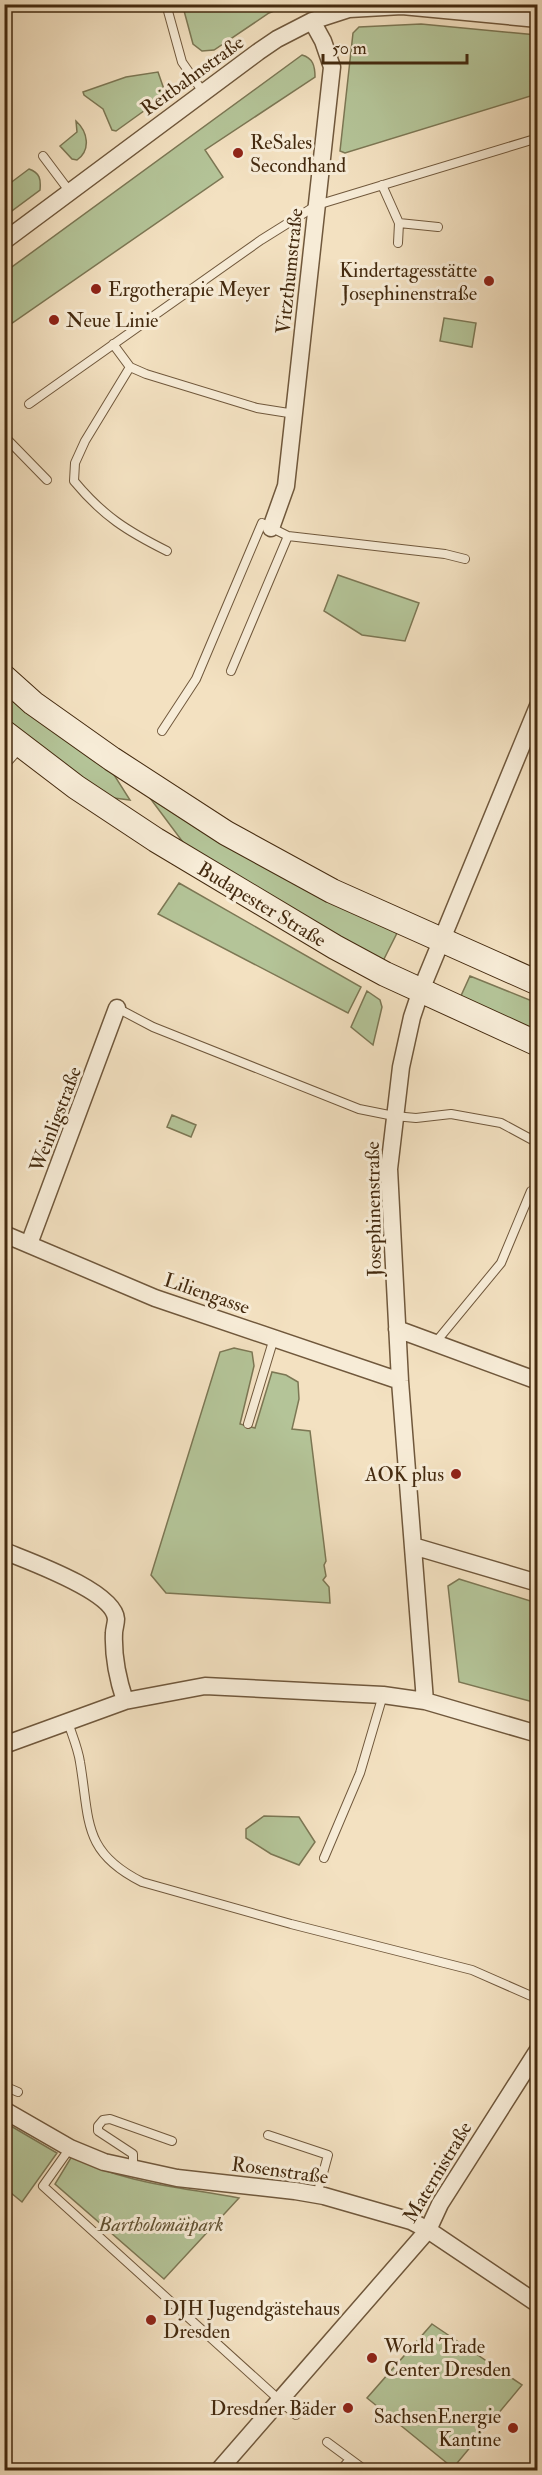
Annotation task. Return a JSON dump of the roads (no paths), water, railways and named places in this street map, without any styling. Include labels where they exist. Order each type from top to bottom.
[{"type":"main road","points":[[4,677],[33,703],[112,759],[226,833],[332,891],[537,983]]},
{"type":"main road","name":"Budapester Straße","points":[[13,739],[76,787],[184,857],[335,947],[385,974],[537,1044]]},
{"type":"street","name":"Reitbahnstraße","points":[[4,241],[277,39],[312,21],[349,9],[402,6],[537,19]]},
{"type":"street","name":"Vitzthumstraße","points":[[272,528],[286,486],[332,67],[323,41],[312,21]]},
{"type":"street","name":"Josephinenstraße","points":[[425,1701],[397,1329],[389,1169],[394,1116],[401,1067],[412,1017],[537,706]]},
{"type":"street","name":"Weinligstraße","points":[[29,1244],[117,1008]]},
{"type":"street","name":"Liliengasse","points":[[4,1234],[155,1298],[400,1381]]},
{"type":"street","points":[[397,1329],[537,1381]]},
{"type":"street","points":[[413,1546],[537,1583]]},
{"type":"street","points":[[4,1551],[74,1580],[108,1604],[116,1618],[113,1634],[118,1683],[125,1701]]},
{"type":"street","points":[[4,1744],[125,1701],[205,1686],[383,1695],[425,1701],[537,1734]]},
{"type":"street","name":"Maternistraße","points":[[219,2470],[428,2230],[440,2204],[537,2050]]},
{"type":"street","name":"Rosenstraße","points":[[4,2110],[70,2148],[104,2162],[177,2178],[317,2195],[411,2221],[428,2230],[537,2304]]},
{"type":"lane","points":[[166,4],[182,62],[203,92]]},
{"type":"lane","points":[[29,404],[261,240],[317,205],[537,138]]},
{"type":"lane","points":[[42,156],[69,192]]},
{"type":"lane","points":[[382,185],[399,223],[398,243]]},
{"type":"lane","points":[[399,223],[438,227]]},
{"type":"lane","points":[[113,344],[130,367],[146,374],[257,408],[295,414]]},
{"type":"lane","points":[[130,367],[85,441],[75,463],[74,481],[89,499],[128,531],[167,551]]},
{"type":"lane","points":[[4,436],[47,480]]},
{"type":"lane","points":[[162,731],[196,679],[262,523],[288,536],[445,554],[465,559]]},
{"type":"lane","points":[[231,671],[288,536]]},
{"type":"lane","points":[[4,766],[13,739]]},
{"type":"lane","points":[[117,1008],[153,1027],[359,1109],[416,1118],[451,1114],[501,1123],[537,1143]]},
{"type":"lane","points":[[435,1343],[501,1263],[531,1191]]},
{"type":"lane","points":[[248,1424],[273,1338]]},
{"type":"lane","points":[[324,1858],[360,1773],[383,1695]]},
{"type":"lane","points":[[68,1722],[80,1759],[89,1825],[96,1847],[120,1871],[142,1882],[280,1921],[472,1970],[537,1999]]},
{"type":"lane","points":[[4,2086],[18,2092]]},
{"type":"lane","points":[[132,2169],[134,2154],[98,2132],[98,2126],[104,2120],[110,2119],[172,2141]]},
{"type":"lane","points":[[268,2135],[328,2155],[317,2195]]},
{"type":"lane","points":[[70,2148],[43,2186],[296,2415]]},
{"type":"lane","points":[[327,2442],[365,2470]]},
{"type":"lane","points":[[341,2470],[350,2459]]},
{"type":"place","name":"ReSales Secondhand","points":[[238,153]]},
{"type":"place","name":"Kindertagesstätte Josephinenstraße","points":[[489,281]]},
{"type":"place","name":"Ergotherapie Meyer","points":[[96,289]]},
{"type":"place","name":"Neue Linie","points":[[54,320]]},
{"type":"place","name":"AOK plus","points":[[456,1474]]},
{"type":"place","name":"DJH Jugendgästehaus Dresden","points":[[151,2320]]},
{"type":"place","name":"World Trade Center Dresden","points":[[372,2358]]},
{"type":"place","name":"Dresdner Bäder","points":[[348,2408]]},
{"type":"place","name":"SachsenEnergie Kantine","points":[[513,2428]]},
{"type":"park label","name":"Bartholomäipark","points":[[161,2224]]}]
